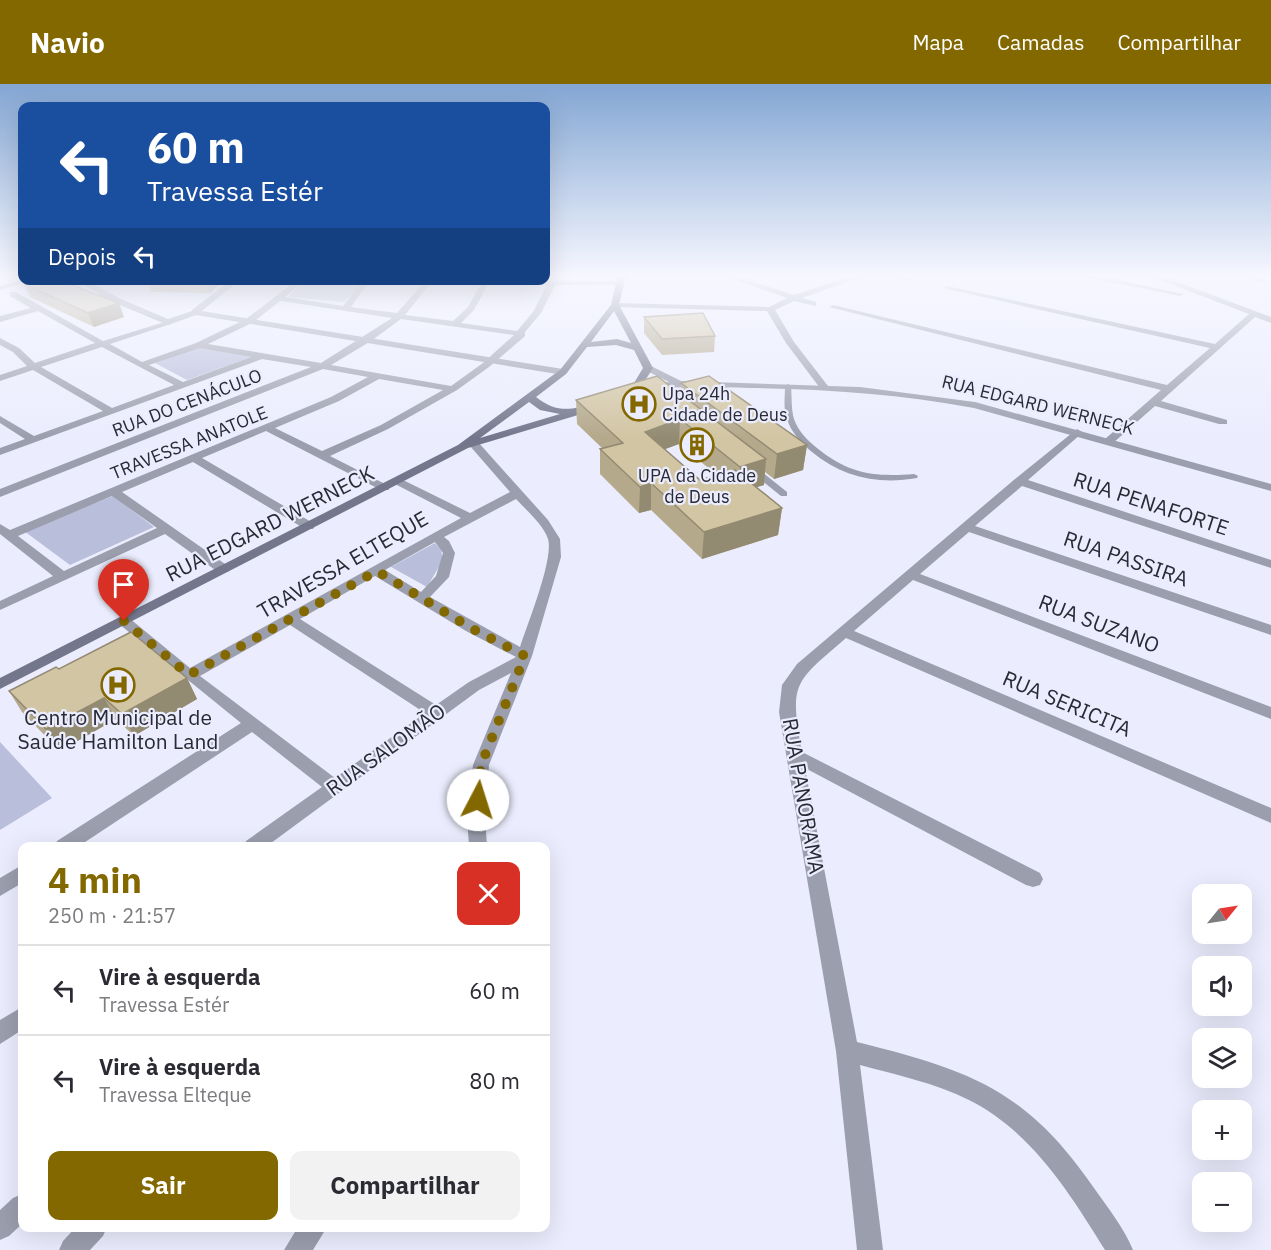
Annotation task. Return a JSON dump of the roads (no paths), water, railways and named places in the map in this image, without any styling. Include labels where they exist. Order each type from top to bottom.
[{"type":"main road","points":[[468,445],[563,372],[595,329]]},
{"type":"main road","points":[[615,399],[638,385],[648,368],[627,329]]},
{"type":"main road","points":[[583,345],[617,342],[636,348]]},
{"type":"main road","points":[[531,398],[544,408],[577,413]]},
{"type":"main road","points":[[468,445],[604,403]]},
{"type":"main road","name":"RUA EDGARD WERNECK","points":[[2,681],[468,445]]},
{"type":"street","points":[[78,329],[184,386]]},
{"type":"street","points":[[0,378],[147,329]]},
{"type":"street","points":[[141,365],[199,345],[231,329]]},
{"type":"street","points":[[305,329],[563,372]]},
{"type":"street","name":"RUA DO CENÁCULO","points":[[0,494],[323,366],[382,329]]},
{"type":"street","points":[[491,329],[522,334]]},
{"type":"street","points":[[320,456],[350,444],[452,389],[492,361],[525,329]]},
{"type":"street","points":[[782,329],[823,386]]},
{"type":"street","points":[[924,329],[1169,389]]},
{"type":"street","points":[[1137,329],[1217,347]]},
{"type":"street","points":[[1109,441],[1237,329]]},
{"type":"street","points":[[2,344],[16,350],[34,367],[112,412]]},
{"type":"street","points":[[199,345],[452,389]]},
{"type":"street","points":[[0,452],[261,356]]},
{"type":"street","name":"RUA EDGARD WERNECK","points":[[648,368],[682,384]]},
{"type":"street","name":"TRAVESSA ANATOLE","points":[[4,532],[114,492],[195,459],[335,399],[379,375]]},
{"type":"street","name":"RUA EDGARD WERNECK","points":[[625,394],[682,384],[823,386],[926,395],[975,405],[1077,432],[1271,488]]},
{"type":"street","points":[[1154,402],[1223,422]]},
{"type":"street","points":[[0,419],[34,440]]},
{"type":"street","points":[[268,428],[320,456],[470,518]]},
{"type":"street","name":"RUA PANORAMA","points":[[870,1250],[847,1050],[787,712],[790,685],[801,668],[1077,432]]},
{"type":"street","points":[[468,445],[518,493],[544,523],[554,539],[555,557],[524,658],[481,765],[476,817],[478,842]]},
{"type":"street","points":[[195,459],[309,526]]},
{"type":"street","name":"RUA PENAFORTE","points":[[1019,481],[1271,564]]},
{"type":"street","points":[[114,492],[223,569]]},
{"type":"street","name":"TRAVESSA ELTEQUE","points":[[189,675],[518,493]]},
{"type":"street","name":"RUA PASSIRA","points":[[967,527],[1271,630]]},
{"type":"street","points":[[0,606],[167,528]]},
{"type":"street","points":[[4,532],[63,577]]},
{"type":"street","points":[[423,597],[442,577],[449,553],[445,544],[435,537]]},
{"type":"street","points":[[377,571],[524,658]]},
{"type":"street","name":"RUA SUZANO","points":[[911,575],[1271,713]]},
{"type":"street","points":[[291,620],[436,713]]},
{"type":"street","points":[[124,621],[189,675],[335,787]]},
{"type":"street","name":"RUA SERICITA","points":[[845,632],[1271,816]]},
{"type":"street","name":"RUA SALOMÃO","points":[[259,842],[474,686],[524,658]]},
{"type":"street","points":[[70,842],[254,723]]},
{"type":"street","points":[[796,756],[1033,879]]},
{"type":"street","points":[[0,888],[18,876]]},
{"type":"street","points":[[0,1033],[18,1020]]},
{"type":"street","points":[[847,1050],[941,1076],[995,1101],[1045,1142],[1094,1207],[1120,1250]]},
{"type":"street","points":[[0,1227],[18,1211]]},
{"type":"street","points":[[72,1250],[89,1232]]},
{"type":"street","points":[[297,1250],[310,1232]]},
{"type":"lane","points":[[788,386],[789,416],[797,434],[834,466],[852,474],[872,478],[914,476]]},
{"type":"lane","points":[[748,465],[784,494]]},
{"type":"place","name":"Upa 24h Cidade de Deus","points":[[639,404]]},
{"type":"place","name":"UPA da Cidade de Deus","points":[[697,445]]},
{"type":"place","name":"Centro Municipal de Saúde Hamilton Land","points":[[118,685]]}]
